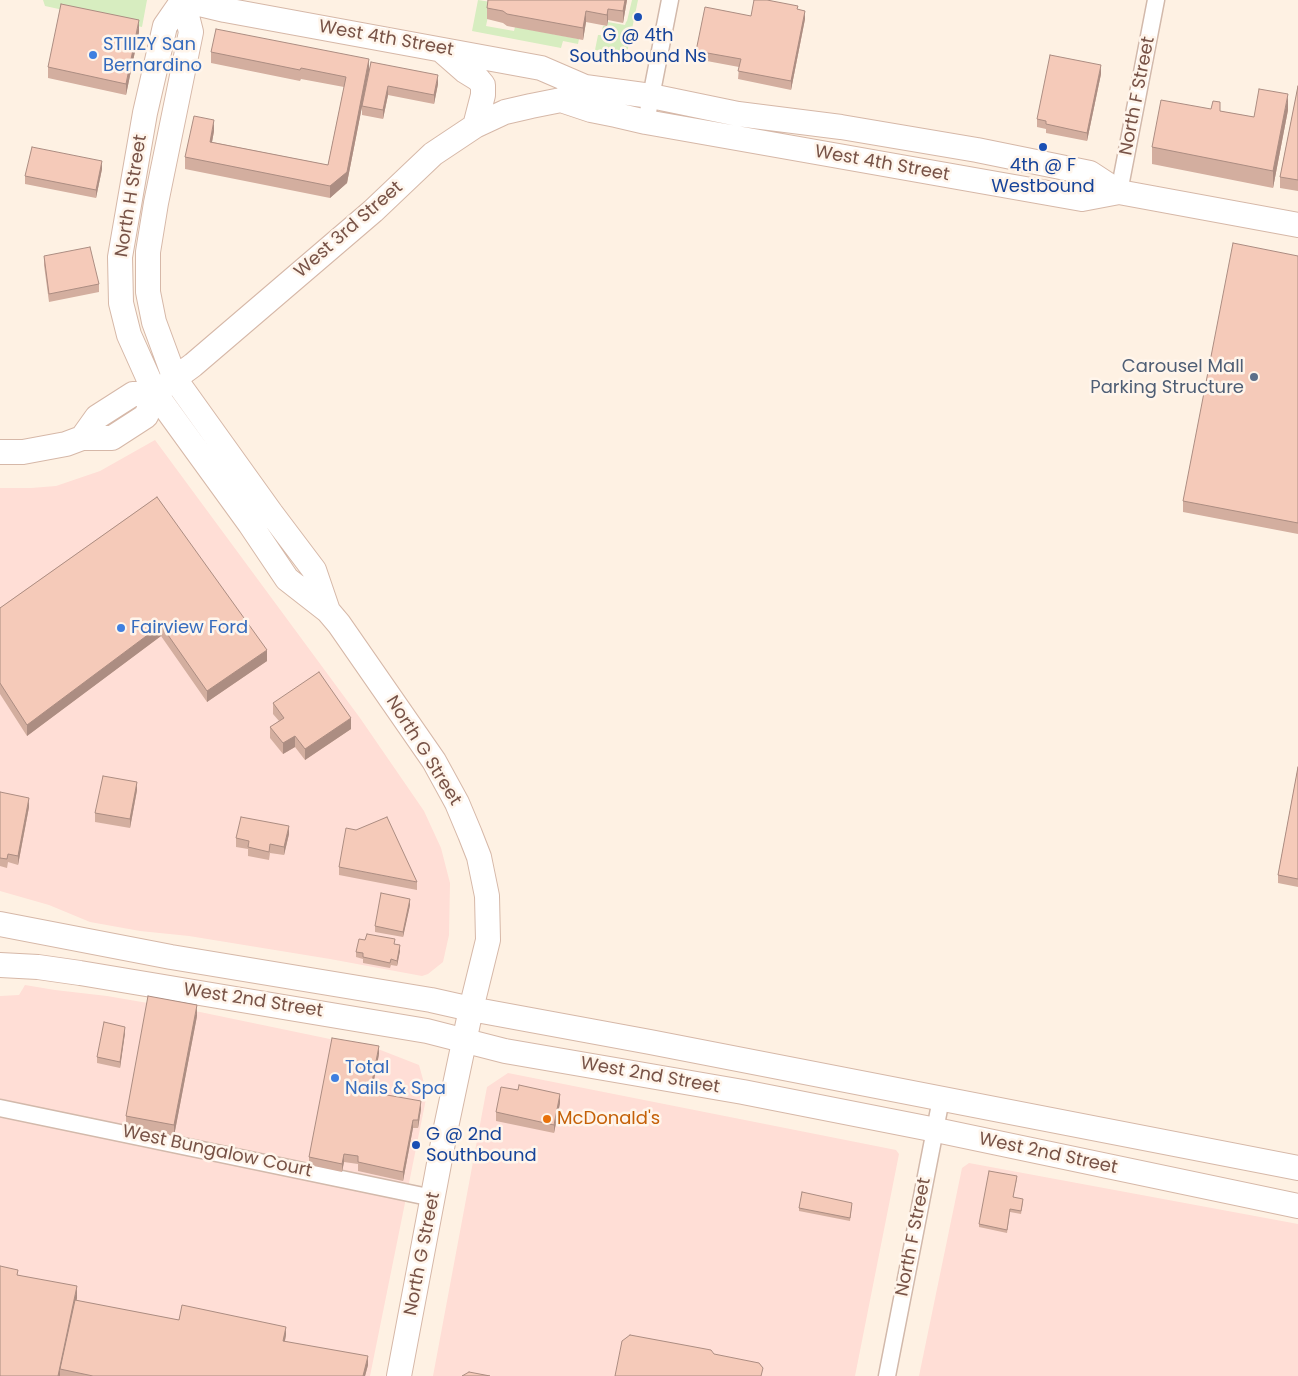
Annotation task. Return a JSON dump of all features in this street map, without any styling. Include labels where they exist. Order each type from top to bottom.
[{"type":"main road","name":"West 4th Street","points":[[184,0],[225,10],[541,68],[585,87]]},
{"type":"main road","name":"North H Street","points":[[175,379],[154,322],[148,292],[148,252],[156,203],[191,32],[184,0]]},
{"type":"main road","name":"North H Street","points":[[154,393],[129,335],[121,303],[120,257],[145,113],[165,26],[184,0]]},
{"type":"main road","points":[[440,49],[483,85],[483,95],[475,126]]},
{"type":"main road","points":[[585,87],[651,96]]},
{"type":"main road","name":"West 3rd Street","points":[[0,452],[23,452],[66,444],[82,438],[97,417],[133,394],[154,393],[175,379],[221,342],[373,211],[433,154],[475,126],[505,112],[561,100],[585,87]]},
{"type":"main road","name":"West 4th Street","points":[[651,96],[738,114],[841,127],[977,150],[1090,173],[1119,192]]},
{"type":"main road","name":"West 3rd Street","points":[[561,100],[591,110],[646,122]]},
{"type":"main road","name":"West 4th Street","points":[[646,122],[1082,199],[1119,192],[1298,225]]},
{"type":"main road","name":"North G Street","points":[[175,379],[314,570],[328,611]]},
{"type":"main road","name":"North G Street","points":[[154,393],[250,524],[287,579],[328,611],[346,635],[434,761],[457,803],[479,857],[487,896],[488,940],[470,1009],[400,1376]]},
{"type":"main road","name":"West 2nd Street","points":[[0,924],[171,957],[431,1000],[470,1009],[612,1034],[1298,1168]]},
{"type":"main road","points":[[80,972],[92,966],[164,969],[167,967],[171,957]]},
{"type":"main road","name":"West 2nd Street","points":[[0,965],[80,972],[427,1031],[504,1051],[743,1092],[936,1130],[1298,1206]]},
{"type":"street","points":[[646,122],[670,0]]},
{"type":"street","name":"North F Street","points":[[1119,192],[1156,0]]},
{"type":"street","name":"North F Street","points":[[887,1376],[942,1098]]},
{"type":"street","name":"West Bungalow Court","points":[[0,1108],[433,1198]]},
{"type":"shaded area","points":[[155,440],[360,718],[424,811],[441,848],[450,883],[449,935],[443,962],[428,974],[422,976],[189,936],[140,931],[90,922],[49,905],[0,891],[0,488],[56,486],[100,471]]},
{"type":"shaded area","points":[[25,985],[107,996],[200,1012],[378,1049],[419,1065],[427,1094],[370,1376],[0,1376],[0,996],[19,995]]},
{"type":"shaded area","points":[[508,1073],[896,1150],[899,1154],[855,1376],[433,1376],[487,1087]]},
{"type":"shaded area","points":[[969,1163],[1298,1224],[1298,1376],[919,1376],[962,1168]]},
{"type":"green space","points":[[43,0],[147,0],[142,27],[45,6]]},
{"type":"green space","points":[[478,0],[491,2],[486,26],[514,31],[515,27],[579,39],[578,44],[563,41],[561,48],[472,31]]},
{"type":"green space","points":[[632,0],[638,0],[627,53],[624,56],[595,50],[598,35],[601,35],[603,26],[607,26],[608,22],[625,25]]},
{"type":"building","points":[[488,0],[625,0],[623,11],[608,9],[607,15],[586,11],[583,28],[507,14],[503,11],[487,8]]},
{"type":"building","points":[[754,0],[767,0],[798,6],[797,9],[805,11],[791,81],[738,71],[741,59],[696,51],[705,7],[751,16]]},
{"type":"building","name":"STIIIZY San Bernardino","points":[[61,4],[139,20],[126,84],[48,67]]},
{"type":"building","points":[[216,29],[369,59],[347,172],[330,186],[185,157],[194,116],[214,120],[210,142],[328,165],[346,77],[211,52]]},
{"type":"building","points":[[1050,55],[1101,65],[1087,133],[1046,124],[1046,121],[1037,119]]},
{"type":"building","points":[[371,62],[438,75],[434,95],[388,86],[383,110],[362,106]]},
{"type":"building","points":[[1298,86],[1298,180],[1280,177]]},
{"type":"building","points":[[1259,89],[1288,94],[1273,171],[1152,147],[1161,100],[1211,109],[1213,101],[1220,102],[1220,111],[1254,117]]},
{"type":"building","points":[[32,147],[102,161],[96,190],[25,176]]},
{"type":"building","name":"Carousel Mall Parking Structure","points":[[1233,243],[1298,256],[1298,523],[1183,501]]},
{"type":"building","points":[[90,247],[99,284],[49,294],[44,256]]},
{"type":"building","name":"Fairview Ford","points":[[157,497],[267,650],[207,691],[161,625],[27,725],[0,683],[0,608]]},
{"type":"building","points":[[319,672],[351,718],[305,749],[295,736],[283,743],[270,727],[284,718],[273,703]]},
{"type":"building","points":[[1298,767],[1298,879],[1278,875]]},
{"type":"building","points":[[103,776],[137,782],[130,819],[95,813]]},
{"type":"building","points":[[0,792],[29,798],[18,856],[8,854],[7,859],[0,858]]},
{"type":"building","points":[[241,817],[289,826],[284,847],[270,844],[269,852],[248,847],[249,841],[236,838]]},
{"type":"building","points":[[387,817],[417,882],[339,867],[346,828],[356,830]]},
{"type":"building","points":[[381,893],[410,899],[403,932],[375,926]]},
{"type":"building","points":[[367,934],[395,939],[394,944],[400,945],[397,961],[391,959],[390,963],[363,957],[363,953],[356,952],[359,939],[365,940]]},
{"type":"building","points":[[148,996],[197,1005],[174,1125],[126,1116]]},
{"type":"building","points":[[104,1022],[125,1027],[120,1062],[97,1057]]},
{"type":"building","points":[[332,1038],[379,1046],[370,1092],[421,1101],[418,1120],[413,1120],[403,1172],[358,1162],[358,1156],[344,1154],[342,1164],[309,1157]]},
{"type":"building","points":[[519,1085],[560,1094],[554,1125],[496,1112],[501,1087],[518,1090]]},
{"type":"building","points":[[989,1171],[1017,1176],[1013,1197],[1023,1199],[1021,1211],[1010,1209],[1007,1230],[979,1224]]},
{"type":"building","points":[[802,1192],[852,1203],[850,1218],[799,1208]]},
{"type":"building","points":[[0,1266],[18,1270],[17,1275],[77,1286],[58,1376],[0,1376]]},
{"type":"building","points":[[75,1300],[179,1320],[182,1305],[286,1327],[283,1341],[368,1356],[363,1376],[93,1376],[60,1369]]},
{"type":"building","points":[[630,1335],[711,1350],[714,1354],[759,1363],[763,1368],[761,1376],[615,1376],[622,1341]]},
{"type":"building","points":[[469,1372],[490,1376],[462,1376]]},
{"type":"place","name":"G @ 4th Southbound Ns","points":[[638,17]]},
{"type":"place","name":"STIIIZY San Bernardino","points":[[93,55]]},
{"type":"place","name":"4th @ F Westbound","points":[[1043,147]]},
{"type":"place","name":"Carousel Mall Parking Structure","points":[[1254,377]]},
{"type":"place","name":"Fairview Ford","points":[[121,628]]},
{"type":"place","name":"Total Nails & Spa","points":[[335,1078]]},
{"type":"place","name":"McDonald's","points":[[547,1119]]},
{"type":"place","name":"G @ 2nd Southbound","points":[[416,1145]]}]
